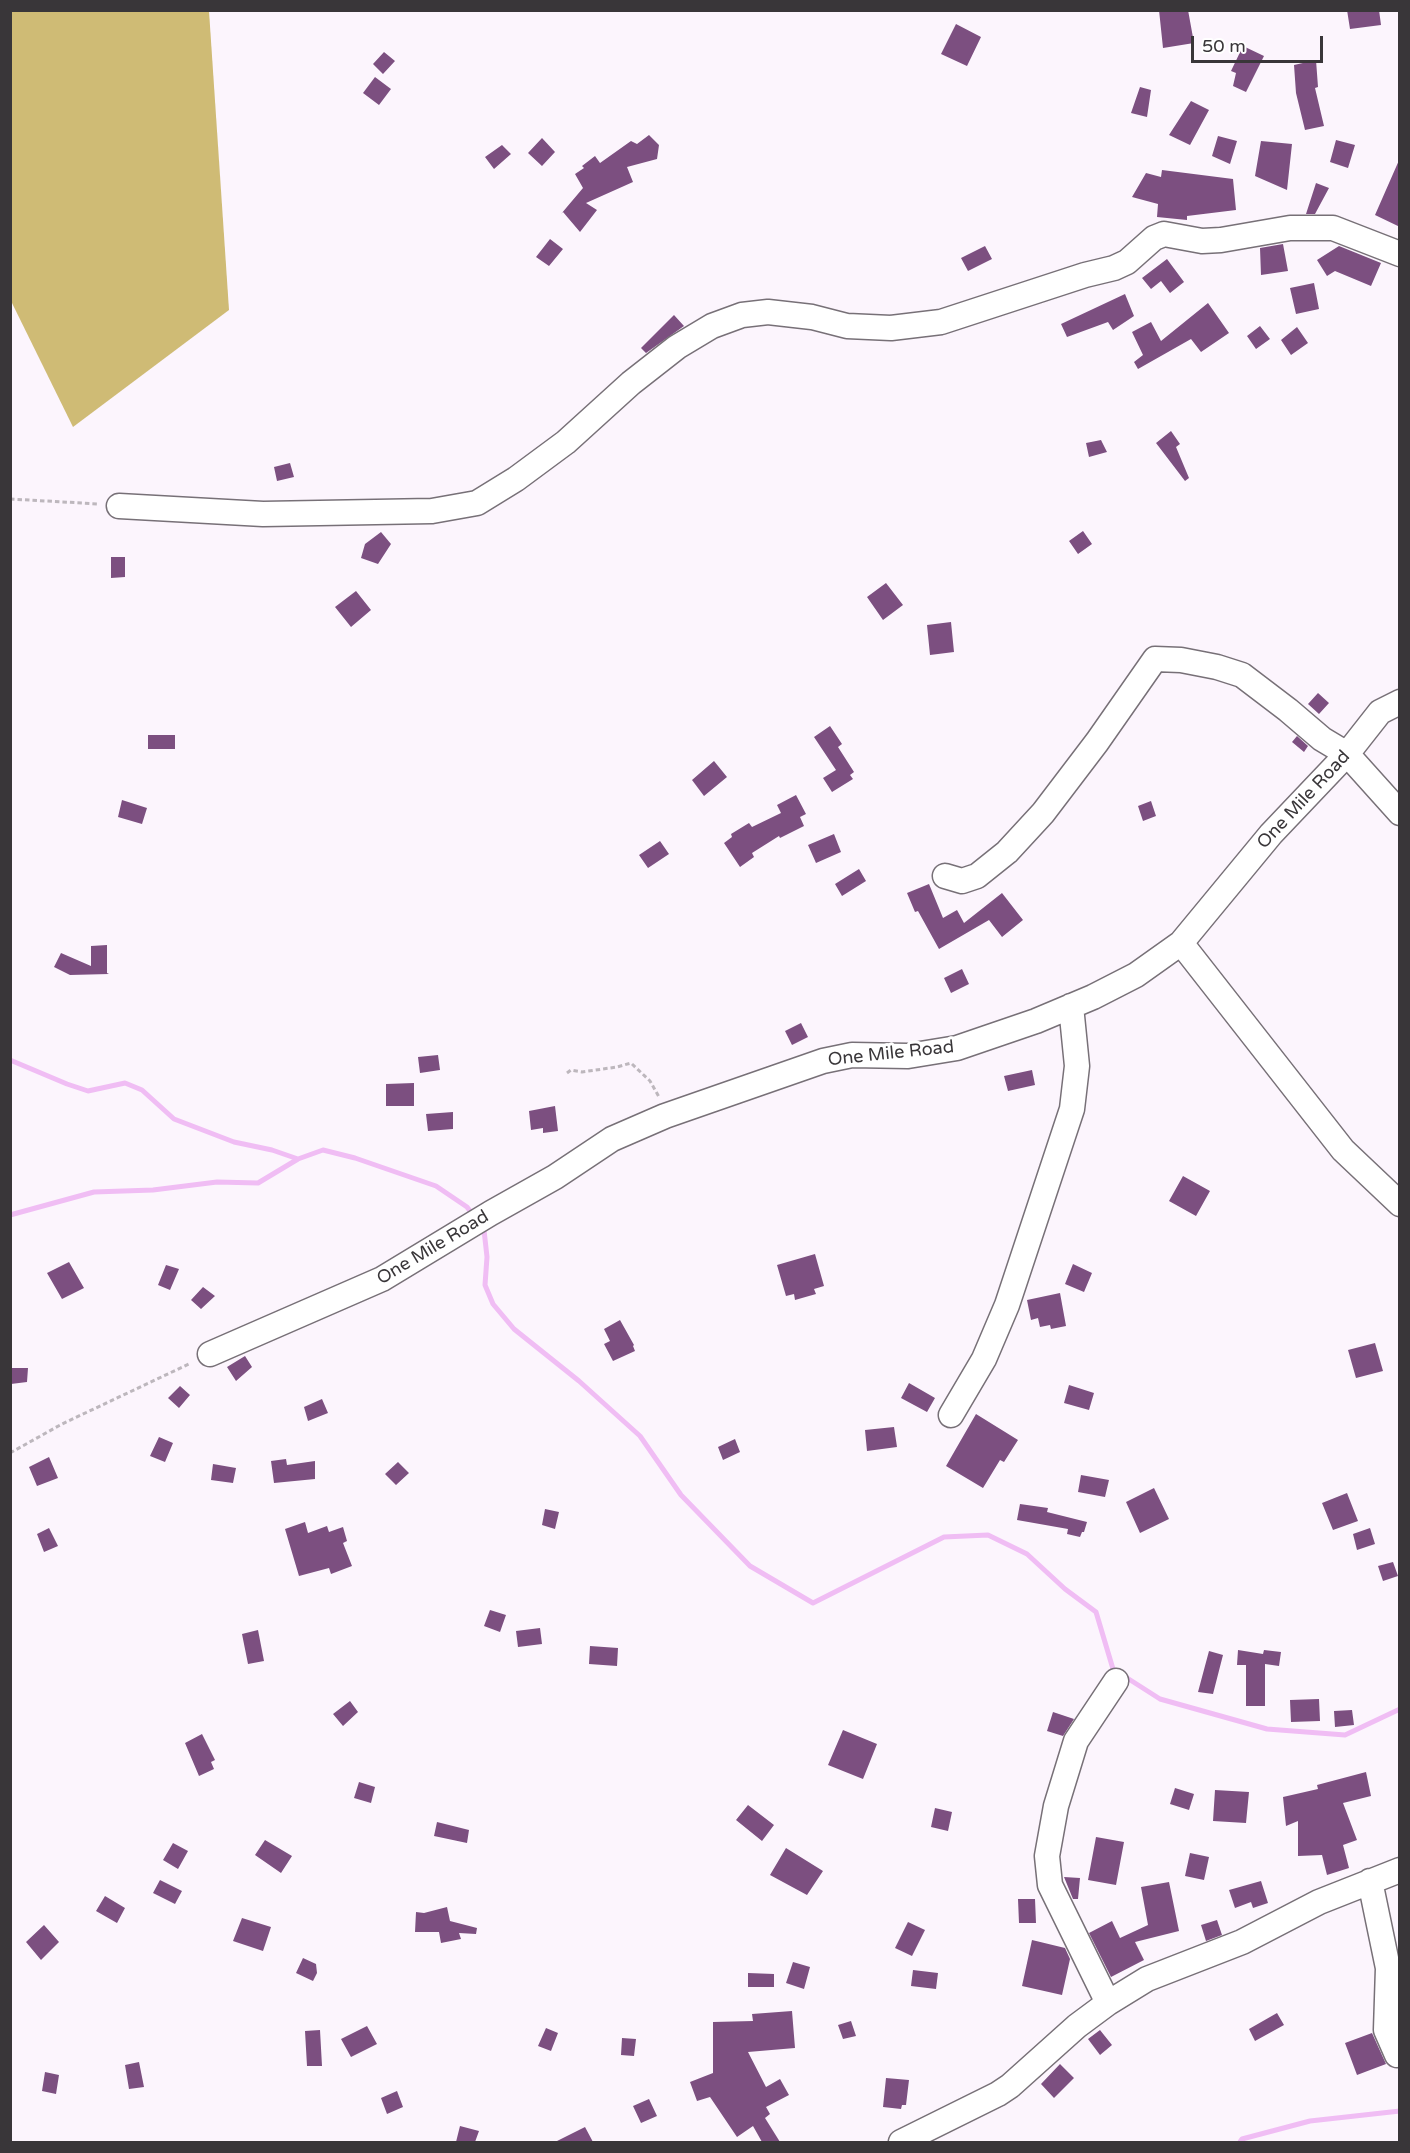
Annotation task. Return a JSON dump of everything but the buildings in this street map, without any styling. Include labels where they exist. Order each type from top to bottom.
[{"type":"street","points":[[119,506],[263,514],[432,511],[477,503],[516,479],[566,442],[631,383],[677,347],[712,326],[742,315],[768,312],[812,317],[847,326],[891,328],[941,322],[1084,275],[1114,268],[1126,262],[1154,238],[1164,234],[1202,240],[1221,240],[1290,228],[1334,228],[1400,254]]},
{"type":"street","points":[[945,876],[962,881],[978,876],[1007,852],[1043,813],[1097,742],[1145,670],[1155,659],[1181,660],[1242,675],[1322,739],[1347,754],[1400,813]]},
{"type":"street","name":"One Mile Road","points":[[210,1354],[382,1280],[491,1213],[555,1177],[612,1140],[665,1116],[823,1061],[852,1055],[908,1056],[957,1048],[1036,1021],[1136,975],[1182,943],[1271,834],[1347,754],[1380,712],[1400,702]]},
{"type":"street","points":[[1182,943],[1343,1150],[1400,1204]]},
{"type":"street","points":[[951,1415],[984,1359],[1007,1305],[1072,1109],[1077,1066],[1071,1006]]},
{"type":"street","points":[[1108,2003],[1050,1885],[1047,1856],[1056,1806],[1076,1741],[1116,1681]]},
{"type":"street","points":[[901,2142],[998,2094],[1077,2026],[1108,2003],[1147,1979],[1242,1942],[1319,1902],[1400,1870]]},
{"type":"street","points":[[1370,1881],[1388,1968],[1386,2030],[1397,2055]]},
{"type":"path","points":[[10,499],[119,506]]},
{"type":"path","points":[[567,1073],[571,1070],[582,1072],[631,1063],[650,1081],[658,1094],[665,1116]]},
{"type":"path","points":[[10,1453],[62,1424],[210,1354]]},
{"type":"shaded area","points":[[11,10],[209,11],[229,310],[73,427],[11,301]]},
{"type":"waterway","points":[[10,1060],[88,1091],[125,1083],[142,1090],[174,1119],[234,1142],[272,1150],[298,1159]]},
{"type":"waterway","points":[[10,1215],[94,1192],[153,1190],[217,1182],[258,1183],[298,1159],[323,1150],[355,1158],[436,1186],[467,1207],[473,1215]]},
{"type":"waterway","points":[[480,1225],[484,1230],[487,1257],[485,1285],[493,1304],[514,1329],[579,1381],[640,1436],[681,1495],[750,1566],[813,1603],[944,1537],[988,1535],[1027,1554],[1065,1589],[1096,1612],[1113,1669],[1160,1699],[1267,1729],[1345,1735],[1400,1709]]},
{"type":"waterway","points":[[1240,2142],[1242,2139],[1310,2121],[1400,2111]]}]
